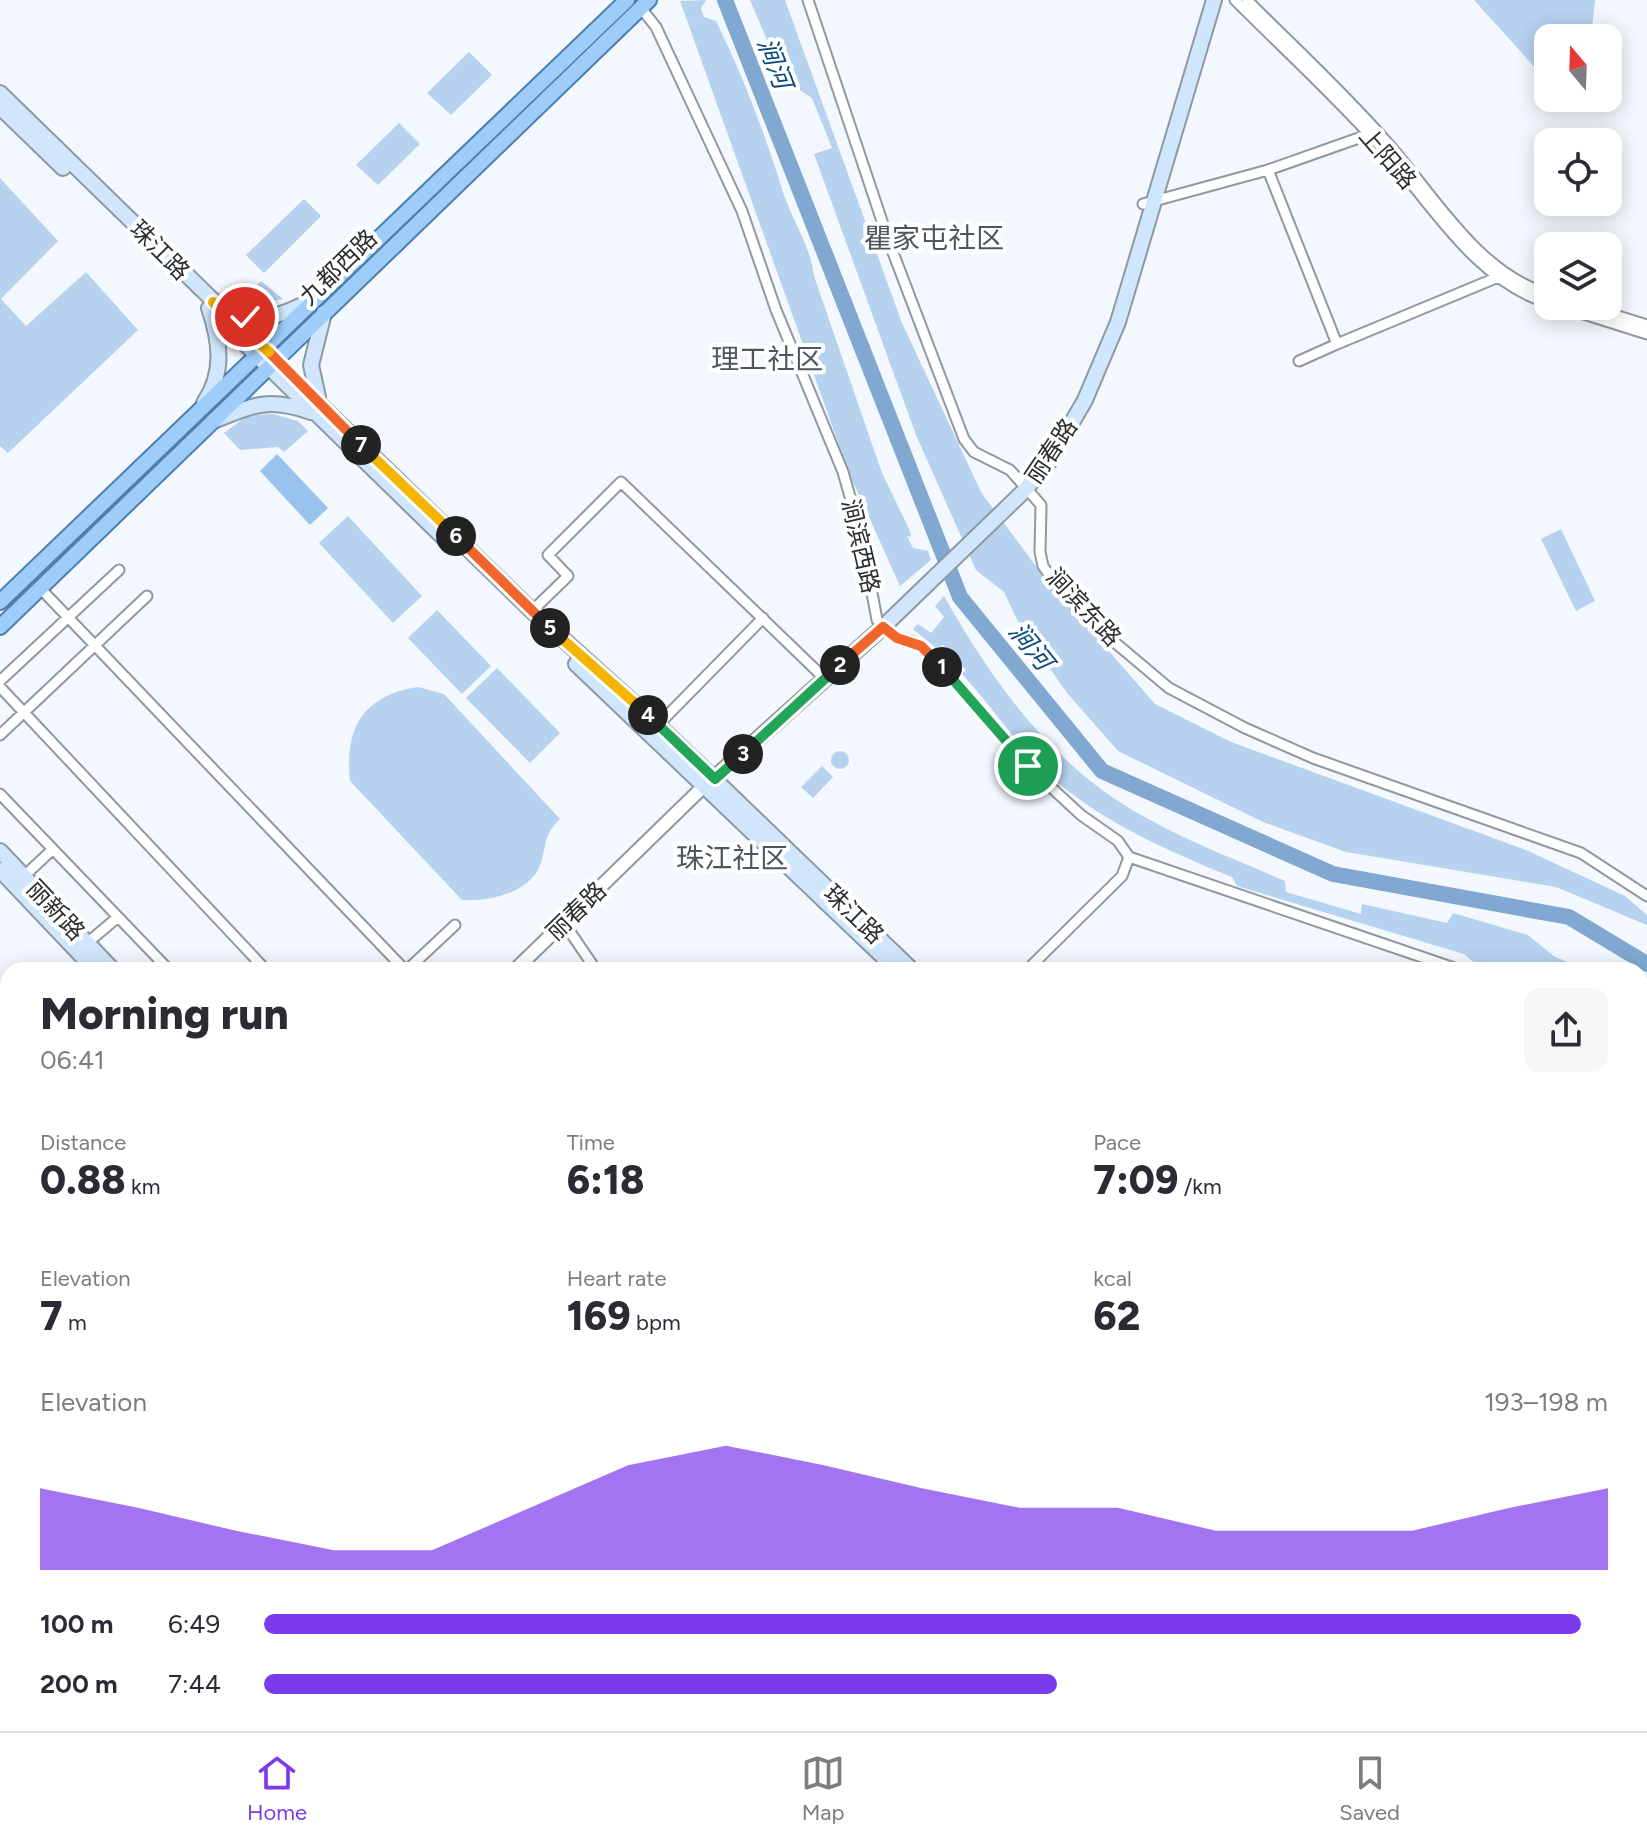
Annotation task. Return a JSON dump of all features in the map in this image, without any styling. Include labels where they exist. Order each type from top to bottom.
[{"type":"main road","name":"丽春路","points":[[1148,202],[1206,0]]},
{"type":"main road","name":"丽春路","points":[[710,779],[1022,487],[1078,394],[1111,316],[1214,0]]},
{"type":"main road","name":"九都西路","points":[[0,602],[201,407],[266,356],[639,3]]},
{"type":"main road","name":"珠江路","points":[[0,93],[211,305]]},
{"type":"main road","name":"珠江路","points":[[0,107],[532,611],[658,725],[889,962]]},
{"type":"main road","points":[[209,423],[262,402],[317,407],[311,365],[322,303],[285,315],[260,318],[211,305]]},
{"type":"main road","points":[[201,407],[211,393],[219,370],[220,349],[211,305]]},
{"type":"main road","name":"九都西路","points":[[0,627],[209,423],[266,356]]},
{"type":"main road","name":"珠江路","points":[[317,407],[904,962]]},
{"type":"main road","name":"丽春路","points":[[710,779],[819,673],[881,622]]},
{"type":"main road","name":"丽新路","points":[[0,851],[19,880],[82,947],[102,962]]},
{"type":"main road","name":"丽新路","points":[[0,870],[19,880]]},
{"type":"main road","name":"丽新路","points":[[82,947],[90,962]]},
{"type":"street","points":[[808,0],[889,242],[964,439],[974,452],[1010,470],[1022,487]]},
{"type":"street","name":"上阳路","points":[[1235,0],[1373,133]]},
{"type":"street","name":"上阳路","points":[[1247,0],[1463,234],[1524,295],[1534,298]]},
{"type":"street","name":"涧滨西路","points":[[639,3],[656,27],[742,211],[776,310],[843,472],[881,622],[897,638],[921,646],[1028,766],[1081,815],[1118,841],[1129,857],[1437,962]]},
{"type":"street","points":[[1148,202],[1268,170],[1373,133]]},
{"type":"street","points":[[1268,170],[1337,344]]},
{"type":"street","points":[[1299,361],[1503,275]]},
{"type":"street","name":"上阳路","points":[[1503,275],[1534,290]]},
{"type":"street","points":[[1622,317],[1647,325]]},
{"type":"street","points":[[1602,320],[1647,334]]},
{"type":"street","points":[[532,611],[568,576],[548,555],[621,482],[819,673]]},
{"type":"street","name":"涧滨东路","points":[[1022,487],[1041,505],[1040,552],[1043,566],[1053,580],[1094,625],[1169,688],[1245,728],[1313,758],[1581,853],[1647,896]]},
{"type":"street","points":[[0,681],[119,570]]},
{"type":"street","points":[[40,588],[405,962]]},
{"type":"street","points":[[0,735],[147,596]]},
{"type":"street","points":[[658,725],[763,618]]},
{"type":"street","points":[[0,687],[22,714],[258,962]]},
{"type":"street","name":"丽春路","points":[[523,962],[710,779]]},
{"type":"street","points":[[0,794],[161,962]]},
{"type":"street","points":[[19,880],[53,849]]},
{"type":"street","points":[[1035,962],[1122,876],[1129,857]]},
{"type":"street","points":[[82,947],[118,917]]},
{"type":"street","points":[[564,923],[591,962]]},
{"type":"street","points":[[417,962],[455,925]]},
{"type":"shaded area","points":[[706,0],[701,8],[704,17],[716,21],[752,104],[786,200],[809,253],[814,276],[882,473],[910,531],[911,537],[907,536],[913,548],[928,551],[931,560],[900,586],[849,473],[680,1]]},
{"type":"shaded area","points":[[750,0],[785,0],[902,323],[981,492],[1041,573],[1155,704],[1231,742],[1526,850],[1625,896],[1647,915],[1647,925],[1556,887],[1346,852],[1263,822],[1118,751],[1068,694],[1021,628],[1004,592],[976,570],[916,435],[814,154],[832,148],[812,98],[784,80]]},
{"type":"shaded area","points":[[1474,0],[1595,0],[1592,24],[1534,24],[1534,66]]},
{"type":"shaded area","points":[[469,52],[492,75],[451,115],[427,93]]},
{"type":"shaded area","points":[[399,123],[420,144],[378,185],[356,165]]},
{"type":"shaded area","points":[[0,178],[58,241],[1,299],[26,326],[86,272],[138,330],[8,453],[0,446]]},
{"type":"shaded area","points":[[304,199],[321,216],[264,273],[246,255]]},
{"type":"shaded area","points":[[261,281],[283,299],[260,303],[244,298]]},
{"type":"shaded area","points":[[273,414],[298,421],[308,431],[284,452],[278,447],[240,450],[224,433],[248,415]]},
{"type":"shaded area","points":[[277,454],[328,508],[310,525],[260,471]]},
{"type":"shaded area","points":[[348,516],[422,596],[393,623],[319,543]]},
{"type":"shaded area","points":[[1561,529],[1595,601],[1576,611],[1541,539]]},
{"type":"shaded area","points":[[944,596],[1004,690],[1052,747],[1109,795],[1141,815],[1194,842],[1285,881],[1286,892],[1361,914],[1362,904],[1447,923],[1453,913],[1528,935],[1555,957],[1568,962],[1474,962],[1464,954],[1237,886],[1232,877],[1179,855],[1101,814],[1076,797],[1033,759],[962,674],[966,670],[943,645],[936,648],[913,629],[918,624],[931,633],[944,617],[935,606]]},
{"type":"shaded area","points":[[437,610],[491,666],[462,694],[408,638]]},
{"type":"shaded area","points":[[497,668],[560,733],[530,763],[466,698]]},
{"type":"shaded area","points":[[418,687],[444,694],[560,819],[548,835],[535,875],[518,889],[495,897],[462,900],[350,781],[350,746],[361,718],[383,698]]},
{"type":"shaded area","points":[[836,751],[844,751],[849,760],[847,767],[836,769],[831,764],[831,756]]},
{"type":"shaded area","points":[[822,766],[833,777],[813,798],[801,787]]},
{"type":"waterway","name":"涧河","points":[[725,0],[960,597],[1102,771],[1333,874],[1569,917],[1644,962]]},
{"type":"district","name":"瞿家屯社区","points":[[934,238]]},
{"type":"district","name":"理工社区","points":[[767,359]]},
{"type":"district","name":"珠江社区","points":[[732,858]]},
{"type":"route","points":[[245,317],[213,302],[275,358],[532,611],[715,779],[883,627],[897,638],[921,646],[966,692],[1028,766]]}]
